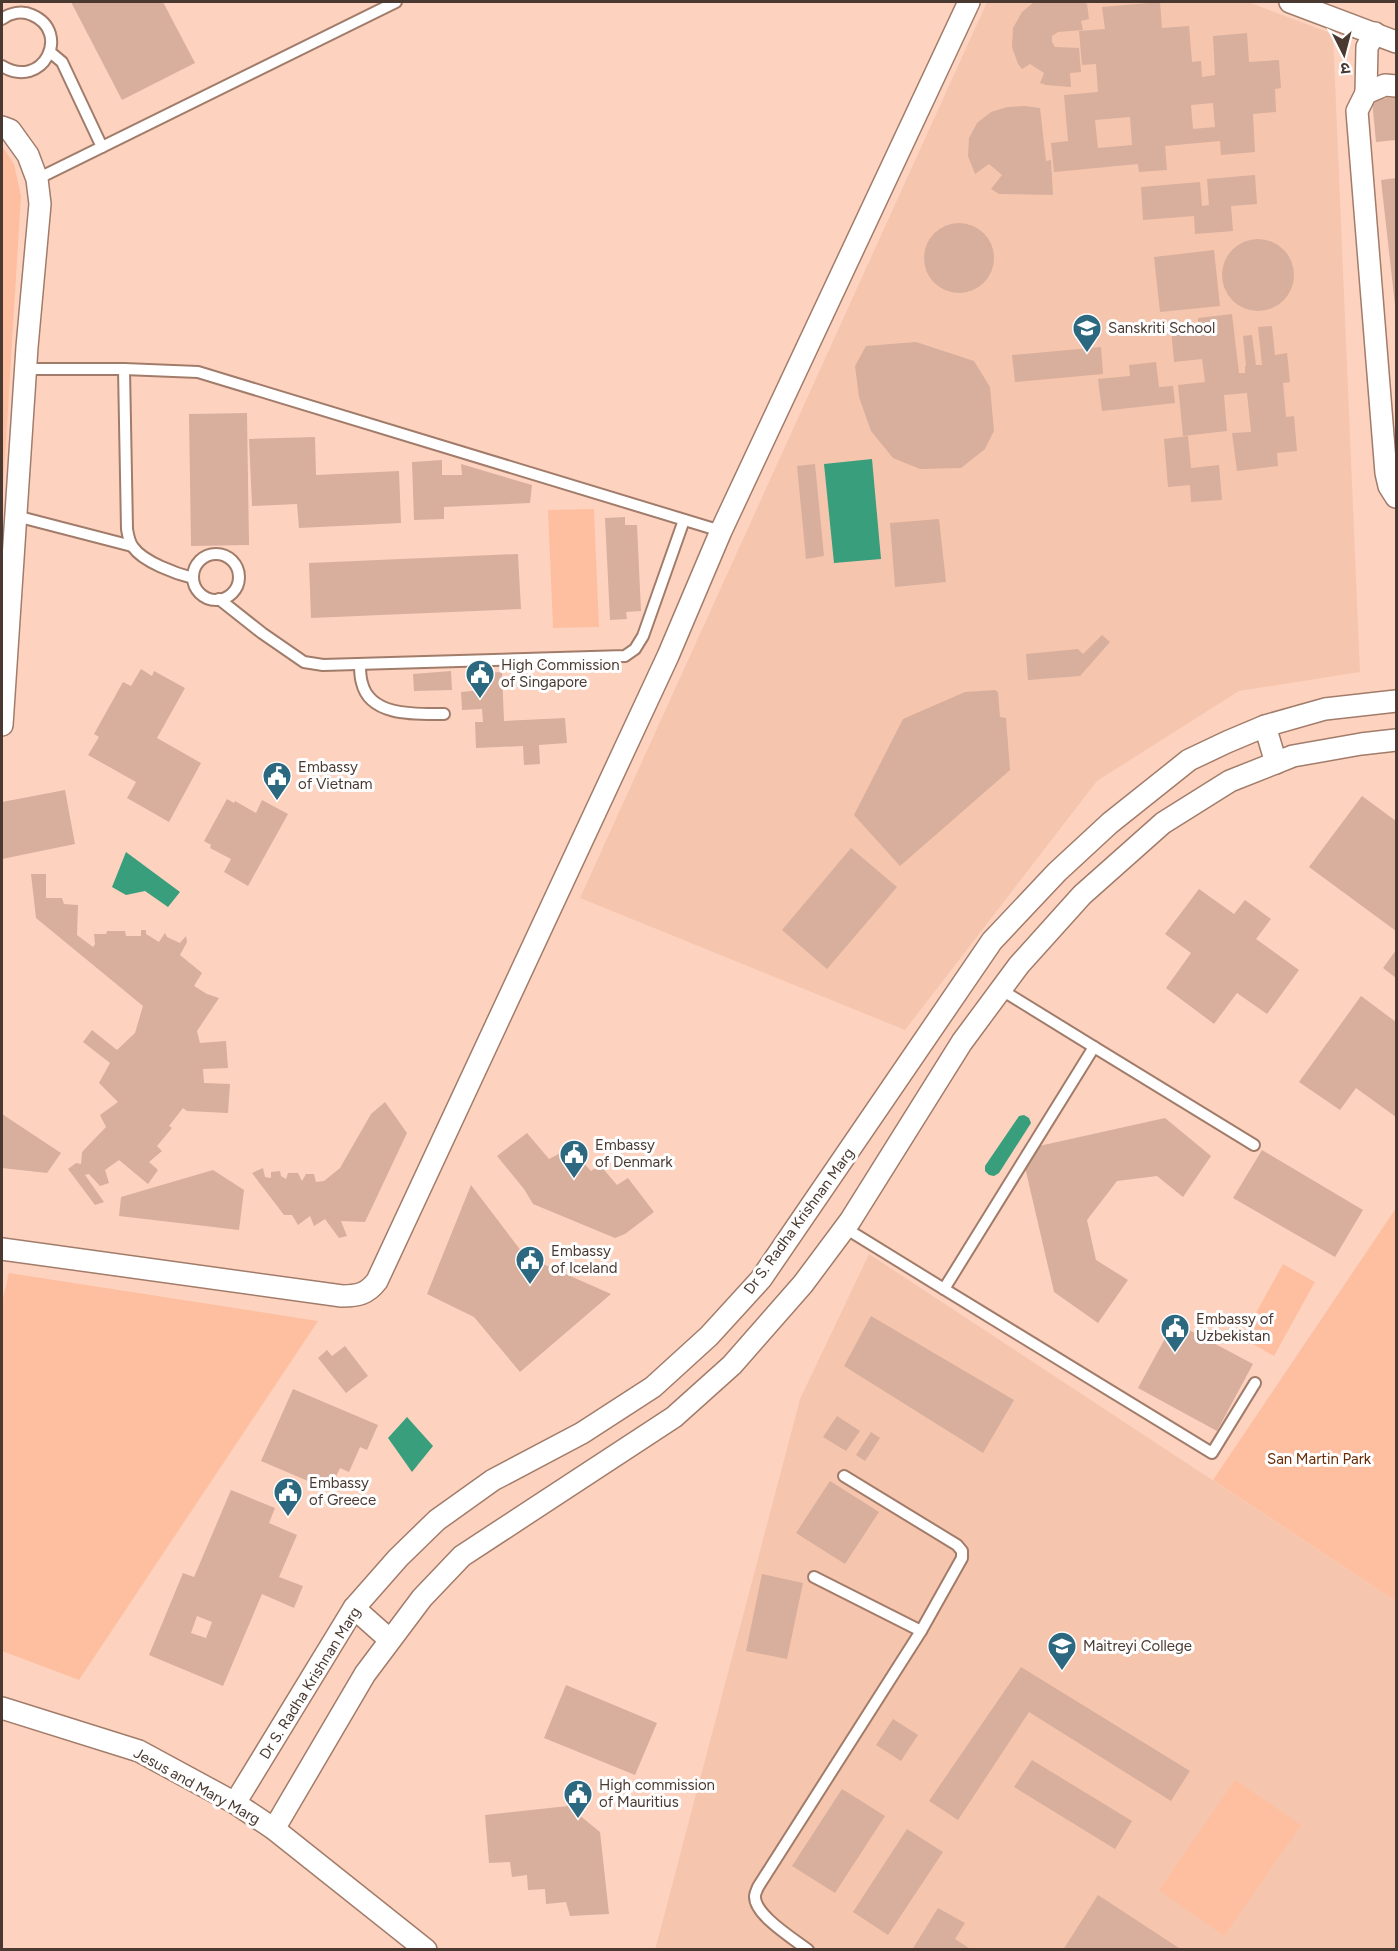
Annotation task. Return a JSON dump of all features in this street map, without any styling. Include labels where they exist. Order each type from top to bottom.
[{"type":"street","points":[[2,1250],[342,1296],[357,1296],[370,1290],[382,1270],[663,667],[721,531],[969,2]]},
{"type":"street","points":[[1290,2],[1396,42]]},
{"type":"street","points":[[1375,33],[1367,47],[1366,93],[1358,111],[1386,473],[1389,486],[1396,497]]},
{"type":"street","points":[[1366,93],[1385,86],[1396,86]]},
{"type":"street","points":[[2,126],[10,130],[28,155],[37,179],[40,204],[26,369],[2,725]]},
{"type":"street","name":"Dr S. Radha Krishnan Marg","points":[[236,1803],[354,1608],[437,1520],[493,1480],[582,1432],[653,1387],[709,1336],[761,1279],[992,941],[1057,872],[1110,823],[1189,760],[1265,726],[1325,709],[1396,701]]},
{"type":"street","points":[[1265,726],[1276,763]]},
{"type":"street","points":[[274,1829],[365,1674],[422,1598],[462,1556],[675,1417],[732,1365],[803,1284],[845,1228],[962,1042],[1000,989],[1019,964],[1082,895],[1163,823],[1230,781],[1293,756],[1396,740]]},
{"type":"street","points":[[992,941],[1019,964]]},
{"type":"street","points":[[354,1608],[390,1640]]},
{"type":"street","name":"Jesus and Mary Marg","points":[[2,1708],[138,1751],[236,1803],[274,1829],[426,1950]]},
{"type":"lane","points":[[37,179],[396,2]]},
{"type":"lane","points":[[2,20],[18,7],[38,17],[50,33],[50,52],[38,67],[29,72],[10,71],[2,66]]},
{"type":"lane","points":[[50,52],[62,62],[102,147]]},
{"type":"lane","points":[[26,369],[198,372],[721,531]]},
{"type":"lane","points":[[124,369],[127,529],[132,546],[174,573],[193,578]]},
{"type":"lane","points":[[16,516],[132,546]]},
{"type":"lane","points":[[219,599],[304,662],[323,665],[625,656],[635,649],[643,636],[684,520]]},
{"type":"lane","points":[[209,555],[224,556],[231,560],[238,572],[238,580],[231,593],[219,599],[211,599],[199,592],[193,578],[197,564],[209,555]]},
{"type":"lane","points":[[360,664],[362,684],[374,702],[392,710],[411,714],[444,714]]},
{"type":"lane","points":[[1000,989],[1254,1145]]},
{"type":"lane","points":[[944,1289],[1094,1047]]},
{"type":"lane","points":[[845,1228],[1212,1453],[1255,1383]]},
{"type":"lane","points":[[808,1950],[764,1916],[755,1897],[758,1887],[921,1631],[962,1558],[962,1551],[957,1545],[844,1476]]},
{"type":"lane","points":[[814,1577],[921,1631]]},
{"type":"shaded area","name":"Sanskriti School","points":[[987,2],[1248,2],[1333,34],[1360,672],[1239,691],[1097,781],[905,1030],[580,898]]},
{"type":"shaded area","points":[[872,459],[881,559],[834,563],[824,464]]},
{"type":"shaded area","points":[[126,852],[180,892],[168,907],[145,891],[126,895],[112,887]]},
{"type":"shaded area","points":[[1024,1115],[1031,1123],[999,1173],[994,1176],[989,1175],[985,1171],[985,1166],[1019,1116]]},
{"type":"shaded area","name":"Maitreyi College","points":[[869,1254],[1396,1601],[1396,1949],[655,1950],[800,1399]]},
{"type":"shaded area","points":[[407,1417],[433,1446],[412,1472],[388,1438]]},
{"type":"green space","points":[[2,146],[14,164],[21,196],[2,507]]},
{"type":"green space","points":[[594,509],[599,627],[553,628],[548,510]]},
{"type":"green space","name":"San Martin Park","points":[[1396,1208],[1396,1601],[1213,1480]]},
{"type":"green space","points":[[1283,1264],[1315,1282],[1274,1356],[1242,1338]]},
{"type":"green space","points":[[9,1273],[318,1321],[79,1680],[2,1651],[2,1302]]},
{"type":"green space","points":[[1235,1780],[1301,1825],[1224,1936],[1159,1890]]},
{"type":"building","points":[[71,2],[163,2],[195,63],[122,100]]},
{"type":"building","points":[[1034,2],[1083,2],[1087,4],[1089,19],[1081,21],[1083,30],[1058,32],[1052,36],[1055,47],[1079,48],[1081,72],[1070,73],[1071,87],[1040,83],[1044,73],[1030,64],[1022,69],[1018,64],[1012,47],[1013,28],[1022,12]]},
{"type":"building","points":[[1160,2],[1162,28],[1189,26],[1192,62],[1201,61],[1202,77],[1215,75],[1213,36],[1247,33],[1249,62],[1279,60],[1281,88],[1275,89],[1276,112],[1253,114],[1255,152],[1221,155],[1220,141],[1165,146],[1167,170],[1139,172],[1138,164],[1054,172],[1051,143],[1068,141],[1064,95],[1098,92],[1096,64],[1082,65],[1079,31],[1105,29],[1102,7]],"holes":[[[1213,103],[1215,127],[1193,129],[1191,105]],[[1130,117],[1132,145],[1098,148],[1095,120]]]},
{"type":"building","points":[[1396,97],[1396,140],[1376,142],[1372,100]]},
{"type":"building","points":[[1007,107],[1040,108],[1046,161],[1051,160],[1053,195],[999,194],[991,189],[1002,175],[989,164],[975,174],[968,156],[969,138],[977,123],[991,112]]},
{"type":"building","points":[[1255,175],[1257,204],[1231,206],[1233,231],[1195,234],[1194,216],[1143,220],[1141,187],[1200,182],[1202,206],[1209,205],[1207,179]]},
{"type":"building","points":[[1396,178],[1396,305],[1395,305],[1381,180]]},
{"type":"building","points":[[959,223],[972,226],[984,233],[991,245],[994,258],[991,271],[984,283],[972,290],[959,293],[946,290],[934,283],[927,271],[924,258],[927,245],[934,233],[946,226]]},
{"type":"building","points":[[1265,239],[1284,249],[1292,261],[1294,275],[1292,289],[1284,301],[1272,309],[1251,311],[1232,301],[1224,289],[1222,268],[1232,249],[1244,241]]},
{"type":"building","points":[[1214,250],[1220,306],[1160,312],[1154,257]]},
{"type":"building","points":[[1232,314],[1239,373],[1245,373],[1246,366],[1243,336],[1252,335],[1256,365],[1262,365],[1258,327],[1272,326],[1275,355],[1287,353],[1290,382],[1283,383],[1286,417],[1294,416],[1297,451],[1277,453],[1278,466],[1237,471],[1232,433],[1251,432],[1247,393],[1224,395],[1227,431],[1183,436],[1178,385],[1205,382],[1202,359],[1174,362],[1171,328],[1198,325],[1198,318]]},
{"type":"building","points":[[916,342],[974,361],[990,387],[994,431],[985,449],[961,468],[920,469],[893,458],[871,431],[859,397],[855,366],[866,346]]},
{"type":"building","points":[[1101,347],[1103,374],[1015,382],[1012,355]]},
{"type":"building","points":[[1156,362],[1159,387],[1173,386],[1175,403],[1102,411],[1098,379],[1130,376],[1129,365]]},
{"type":"building","points":[[247,413],[249,545],[191,546],[189,414]]},
{"type":"building","points":[[1188,436],[1191,468],[1219,465],[1222,500],[1191,502],[1190,485],[1168,487],[1164,439]]},
{"type":"building","points":[[315,437],[316,475],[399,471],[401,523],[299,528],[297,504],[252,506],[249,439]]},
{"type":"building","points":[[442,460],[442,475],[462,475],[461,464],[532,485],[530,503],[444,507],[444,519],[414,520],[412,462]]},
{"type":"building","points":[[815,464],[824,556],[806,559],[797,466]]},
{"type":"building","points":[[625,517],[625,525],[637,525],[641,611],[626,612],[627,619],[610,620],[605,518]]},
{"type":"building","points":[[939,519],[946,582],[895,587],[890,523]]},
{"type":"building","points":[[518,554],[521,609],[311,618],[309,563]]},
{"type":"building","points":[[1102,635],[1110,642],[1080,676],[1028,680],[1026,654],[1078,649],[1083,654]]},
{"type":"building","points":[[141,669],[152,676],[154,671],[185,688],[157,738],[201,763],[169,822],[127,798],[136,782],[88,755],[99,737],[94,734],[123,682],[131,686]]},
{"type":"building","points":[[451,671],[452,690],[414,691],[413,674]]},
{"type":"building","points":[[502,672],[504,721],[565,718],[567,743],[539,745],[540,764],[524,765],[523,746],[476,748],[475,722],[483,722],[482,709],[462,710],[461,692],[481,690],[480,673]]},
{"type":"building","points":[[995,690],[998,692],[1000,717],[1006,718],[1010,770],[900,866],[854,815],[903,719],[965,692]]},
{"type":"building","points":[[65,790],[75,844],[2,859],[2,802]]},
{"type":"building","points":[[1362,796],[1396,821],[1396,931],[1309,867]]},
{"type":"building","points":[[227,799],[256,813],[262,800],[288,814],[248,886],[224,872],[231,859],[210,848],[211,845],[204,841]]},
{"type":"building","points":[[851,848],[897,887],[827,969],[782,930]]},
{"type":"building","points":[[31,874],[46,874],[46,898],[62,898],[64,904],[78,905],[77,935],[93,947],[94,934],[106,934],[107,931],[125,931],[126,936],[141,936],[141,930],[146,930],[146,934],[159,942],[165,933],[167,937],[180,943],[186,936],[187,942],[180,955],[202,973],[194,986],[219,998],[197,1031],[200,1043],[226,1041],[228,1068],[203,1069],[204,1083],[230,1084],[228,1113],[187,1111],[183,1108],[169,1126],[172,1128],[157,1146],[162,1151],[149,1162],[158,1170],[148,1184],[119,1160],[105,1170],[109,1183],[100,1186],[89,1174],[85,1175],[104,1202],[95,1205],[68,1169],[76,1163],[81,1164],[82,1152],[106,1127],[100,1115],[118,1102],[99,1083],[110,1063],[83,1042],[92,1030],[117,1050],[135,1033],[143,1006],[36,918]]},
{"type":"building","points":[[1199,889],[1234,914],[1245,900],[1271,919],[1256,939],[1299,970],[1267,1014],[1237,993],[1214,1024],[1166,988],[1191,953],[1165,934]]},
{"type":"building","points":[[1396,950],[1396,978],[1383,968]]},
{"type":"building","points":[[1361,996],[1396,1022],[1396,1117],[1356,1088],[1340,1110],[1299,1082]]},
{"type":"building","points":[[385,1102],[407,1133],[365,1222],[341,1221],[347,1236],[339,1238],[325,1219],[314,1226],[310,1216],[298,1225],[292,1215],[284,1215],[252,1173],[263,1168],[265,1177],[271,1178],[271,1172],[280,1171],[281,1176],[286,1179],[288,1173],[298,1173],[302,1181],[306,1174],[314,1174],[316,1182],[324,1181],[340,1168],[371,1114]]},
{"type":"building","points":[[2,1114],[61,1153],[47,1173],[2,1168]]},
{"type":"building","points":[[1165,1118],[1211,1156],[1183,1197],[1157,1176],[1117,1181],[1087,1220],[1096,1260],[1128,1280],[1098,1323],[1054,1292],[1021,1150]]},
{"type":"building","points":[[527,1133],[549,1159],[570,1148],[591,1171],[600,1165],[617,1185],[628,1178],[654,1212],[625,1234],[615,1238],[533,1204],[497,1156]]},
{"type":"building","points":[[1262,1150],[1363,1210],[1335,1257],[1233,1198]]},
{"type":"building","points":[[213,1170],[244,1190],[239,1230],[119,1216],[121,1197]]},
{"type":"building","points":[[471,1185],[525,1256],[611,1294],[520,1372],[474,1317],[427,1294]]},
{"type":"building","points":[[871,1316],[1014,1400],[983,1453],[844,1366]]},
{"type":"building","points":[[1174,1322],[1253,1364],[1217,1431],[1138,1388]]},
{"type":"building","points":[[345,1346],[368,1376],[346,1393],[318,1358],[327,1350],[332,1356]]},
{"type":"building","points":[[293,1389],[378,1425],[367,1450],[360,1447],[349,1472],[340,1468],[332,1485],[317,1479],[315,1484],[261,1461]]},
{"type":"building","points":[[837,1416],[860,1431],[846,1451],[823,1437]]},
{"type":"building","points":[[871,1432],[880,1438],[865,1461],[856,1455]]},
{"type":"building","points":[[830,1481],[879,1512],[845,1564],[796,1533]]},
{"type":"building","points":[[231,1490],[275,1508],[269,1523],[297,1535],[279,1577],[303,1586],[294,1608],[262,1594],[223,1686],[149,1655],[183,1573],[194,1577]],"holes":[[[197,1616],[212,1622],[206,1638],[191,1633]]]},
{"type":"building","points":[[762,1574],[803,1583],[787,1659],[746,1651]]},
{"type":"building","points":[[1021,1667],[1190,1771],[1171,1801],[1029,1712],[958,1820],[929,1801]]},
{"type":"building","points":[[566,1685],[657,1723],[635,1775],[544,1738]]},
{"type":"building","points":[[893,1719],[918,1735],[901,1761],[876,1745]]},
{"type":"building","points":[[1032,1760],[1132,1821],[1115,1849],[1014,1787]]},
{"type":"building","points":[[842,1789],[885,1816],[835,1893],[792,1866]]},
{"type":"building","points":[[568,1806],[600,1832],[609,1914],[570,1916],[566,1902],[546,1904],[545,1889],[528,1890],[527,1875],[512,1877],[510,1862],[489,1863],[485,1815]]},
{"type":"building","points":[[907,1829],[943,1852],[888,1935],[853,1912]]},
{"type":"building","points":[[1098,1895],[1182,1950],[1063,1950]]},
{"type":"building","points":[[938,1908],[965,1923],[955,1939],[972,1950],[912,1950]]},
{"type":"place","name":"Sanskriti School","points":[[1087,354]]},
{"type":"place","name":"High Commission of Singapore","points":[[480,700]]},
{"type":"place","name":"Embassy of Vietnam","points":[[277,802]]},
{"type":"place","name":"Embassy of Denmark","points":[[574,1180]]},
{"type":"place","name":"Embassy of Iceland","points":[[530,1286]]},
{"type":"place","name":"Embassy of Uzbekistan","points":[[1175,1354]]},
{"type":"place","name":"Embassy of Greece","points":[[288,1518]]},
{"type":"place","name":"Maitreyi College","points":[[1062,1672]]},
{"type":"place","name":"High commission of Mauritius","points":[[578,1820]]}]
